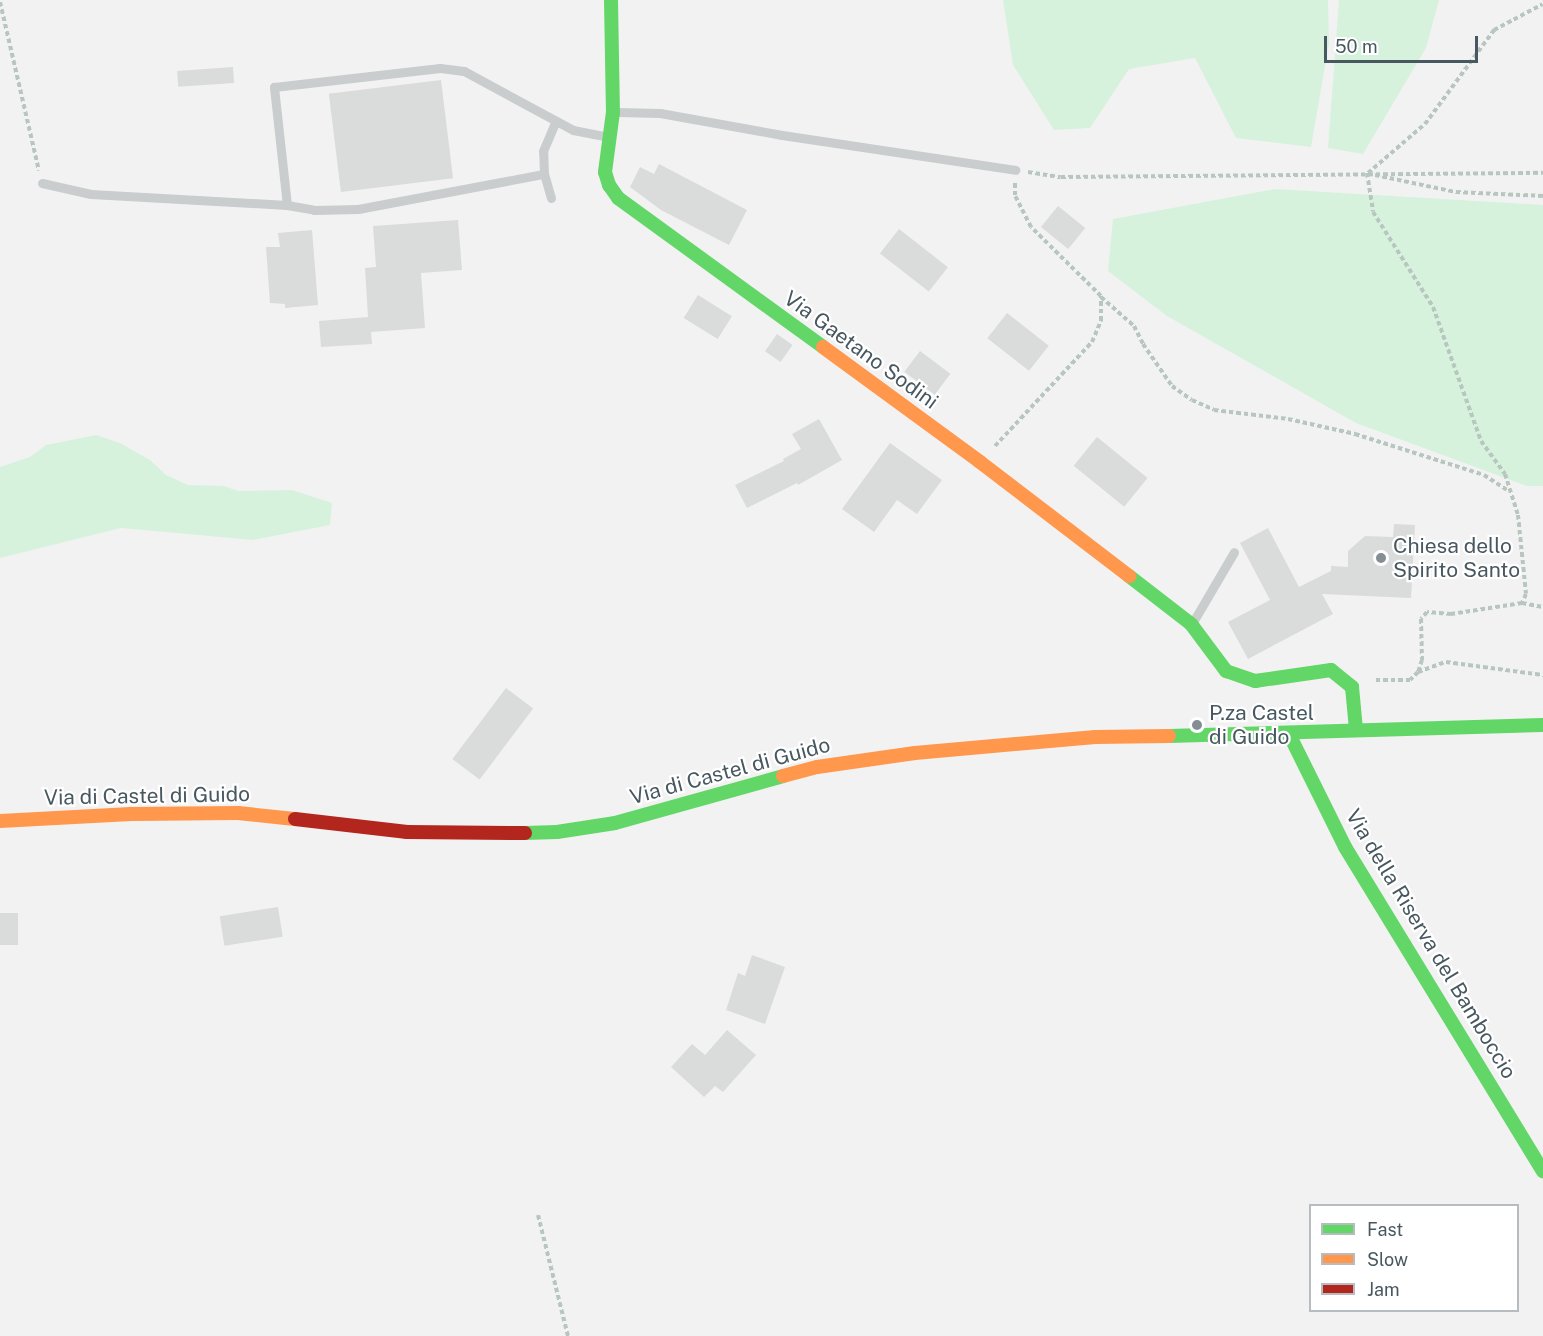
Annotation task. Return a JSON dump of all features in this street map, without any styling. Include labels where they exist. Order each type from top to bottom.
[{"type":"street","name":"Via Gaetano Sodini","points":[[611,0],[613,112],[607,180],[621,201],[980,462],[1191,624],[1226,671],[1255,681],[1331,670],[1342,679]]},
{"type":"street","points":[[1342,679],[1352,687],[1356,729]]},
{"type":"street","name":"Via di Castel di Guido","points":[[0,821],[131,814],[238,813],[407,832],[486,835],[558,832],[624,820],[817,767],[880,757],[1095,737],[1289,734],[1356,729],[1543,724]]},
{"type":"street","name":"Via della Riserva del Bamboccio","points":[[1289,734],[1345,847],[1543,1171]]},
{"type":"lane","points":[[287,205],[274,87],[440,68],[464,71],[573,130],[610,137]]},
{"type":"lane","points":[[613,112],[660,113],[782,135],[1015,170]]},
{"type":"lane","points":[[550,198],[544,174],[543,151],[556,121]]},
{"type":"lane","points":[[42,183],[91,194],[287,205],[314,210],[358,209],[544,174]]},
{"type":"lane","points":[[1191,624],[1234,552]]},
{"type":"path","points":[[0,2],[42,183]]},
{"type":"path","points":[[1367,173],[1425,124],[1494,30],[1543,4]]},
{"type":"path","points":[[1511,493],[1484,475],[1355,434],[1288,419],[1214,410],[1192,400],[1172,386],[1143,344],[1134,326],[1031,227],[1015,195],[1015,170],[1061,177],[1543,173]]},
{"type":"path","points":[[1367,173],[1456,192],[1543,196]]},
{"type":"path","points":[[1367,173],[1373,212],[1433,307],[1480,441],[1505,474],[1518,515],[1526,594],[1522,603]]},
{"type":"path","points":[[980,462],[1092,342],[1101,321],[1101,296]]},
{"type":"path","points":[[1418,672],[1422,660],[1421,619],[1427,612],[1451,614],[1522,603],[1543,607]]},
{"type":"path","points":[[1342,679],[1401,682],[1410,680],[1418,672],[1446,662],[1543,675]]},
{"type":"path","points":[[538,1215],[568,1336]]},
{"type":"green space","points":[[1003,0],[1328,0],[1329,43],[1311,147],[1236,138],[1195,58],[1129,69],[1090,128],[1054,130],[1013,65]]},
{"type":"green space","points":[[1339,0],[1439,0],[1426,48],[1363,154],[1328,148]]},
{"type":"green space","points":[[1275,189],[1543,205],[1543,486],[1527,486],[1356,423],[1167,316],[1108,271],[1113,219]]},
{"type":"green space","points":[[96,435],[120,443],[150,460],[166,475],[188,485],[224,486],[238,491],[292,490],[332,503],[330,525],[253,540],[121,528],[0,558],[0,467],[30,457],[46,445]]},
{"type":"building","points":[[233,67],[234,83],[178,87],[177,71]]},
{"type":"building","points":[[441,80],[453,178],[341,192],[329,94]]},
{"type":"building","points":[[659,164],[747,210],[729,245],[661,210],[630,187],[640,167],[654,174]]},
{"type":"building","points":[[1058,206],[1085,228],[1068,249],[1041,227]]},
{"type":"building","points":[[458,220],[462,270],[421,273],[425,328],[371,332],[372,344],[321,347],[319,321],[368,317],[365,268],[376,267],[373,226]]},
{"type":"building","points":[[899,229],[948,267],[929,292],[880,253]]},
{"type":"building","points":[[312,230],[318,305],[285,308],[285,304],[270,303],[266,247],[280,247],[278,233]]},
{"type":"building","points":[[698,295],[732,316],[718,339],[684,318]]},
{"type":"building","points":[[1007,313],[1049,346],[1029,371],[987,338]]},
{"type":"building","points":[[777,334],[793,345],[781,362],[765,351]]},
{"type":"building","points":[[920,351],[950,374],[935,395],[904,372]]},
{"type":"building","points":[[819,419],[842,460],[798,485],[797,483],[747,508],[735,485],[784,461],[783,459],[801,449],[792,434]]},
{"type":"building","points":[[1097,437],[1148,478],[1124,507],[1074,466]]},
{"type":"building","points":[[890,443],[942,480],[917,514],[897,500],[874,532],[842,509]]},
{"type":"building","points":[[1394,524],[1415,525],[1411,598],[1322,594],[1333,614],[1248,659],[1228,622],[1270,600],[1240,543],[1268,528],[1299,587],[1331,571],[1331,566],[1348,567],[1348,551],[1365,536],[1393,537]]},
{"type":"building","points":[[506,688],[533,708],[480,780],[452,759]]},
{"type":"building","points":[[278,907],[283,937],[224,946],[220,916]]},
{"type":"building","points":[[0,913],[18,913],[18,945],[0,945]]},
{"type":"building","points":[[752,955],[785,967],[765,1024],[726,1010],[738,973],[745,976]]},
{"type":"building","points":[[727,1030],[756,1055],[723,1092],[715,1086],[704,1097],[671,1067],[692,1044],[705,1055]]},
{"type":"traffic: fast","points":[[611,0],[613,112],[605,172],[609,185],[618,198],[823,347]]},
{"type":"traffic: fast","points":[[1129,576],[1191,624],[1226,671],[1255,681],[1331,670],[1352,687],[1356,729]]},
{"type":"traffic: fast","points":[[1169,736],[1543,725]]},
{"type":"traffic: fast","points":[[1289,734],[1345,847],[1543,1171]]},
{"type":"traffic: fast","points":[[525,833],[557,832],[615,823],[783,776]]},
{"type":"traffic: slow","points":[[823,347],[980,462],[1129,576]]},
{"type":"traffic: slow","points":[[783,776],[817,767],[915,753],[1095,737],[1169,736]]},
{"type":"traffic: slow","points":[[0,821],[131,814],[238,813],[295,819]]},
{"type":"traffic: jam","points":[[295,819],[407,832],[525,833]]},
{"type":"place","name":"Chiesa dello Spirito Santo","points":[[1381,558]]},
{"type":"place","name":"P.za Castel di Guido","points":[[1197,725]]}]
